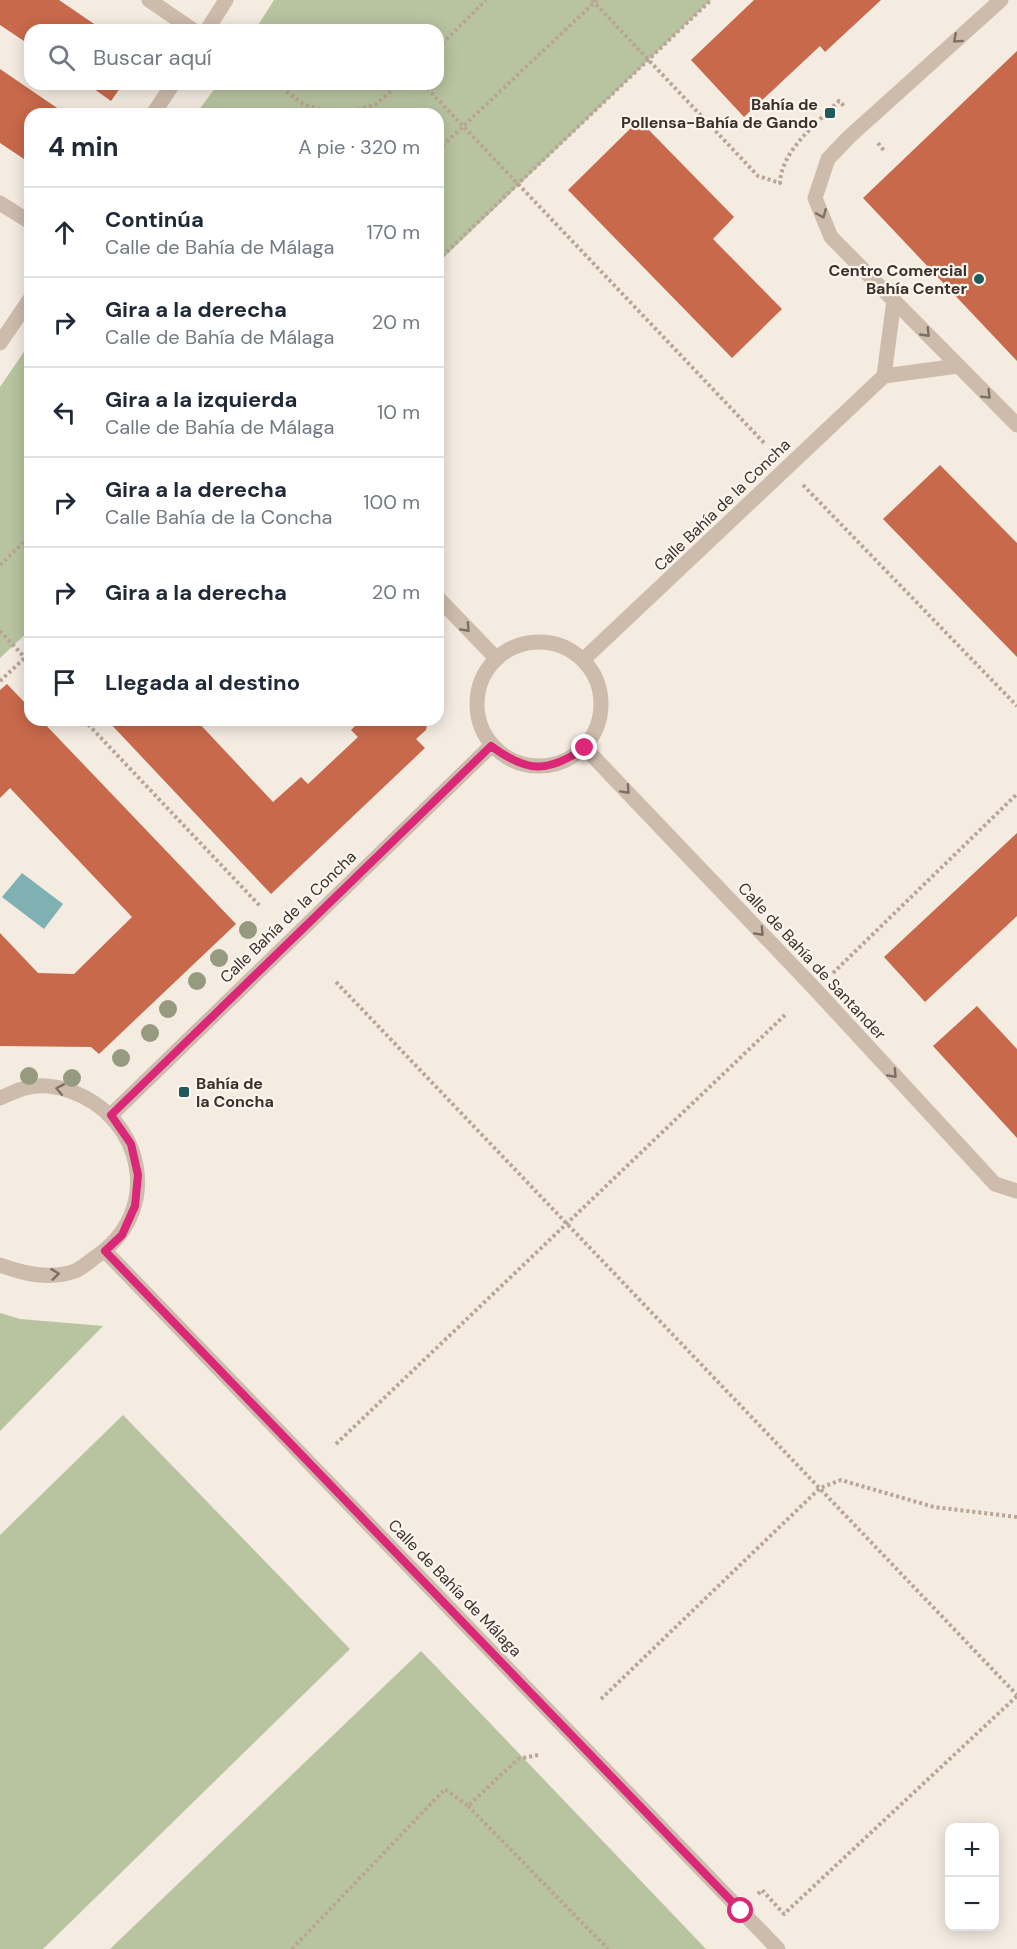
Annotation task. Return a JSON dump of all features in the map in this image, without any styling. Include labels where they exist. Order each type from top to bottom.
[{"type":"street","points":[[149,0],[184,24]]},
{"type":"street","points":[[211,24],[226,0]]},
{"type":"street","points":[[1001,0],[849,137],[828,159],[815,198],[831,237],[1017,425]]},
{"type":"street","points":[[157,108],[169,90]]},
{"type":"street","points":[[0,203],[24,218]]},
{"type":"street","points":[[894,300],[884,376],[958,366]]},
{"type":"street","points":[[0,343],[24,309]]},
{"type":"street","name":"Calle Bahía de la Concha","points":[[584,659],[884,376]]},
{"type":"street","points":[[444,604],[495,657]]},
{"type":"street","points":[[527,642],[547,642],[566,647],[584,659],[601,694],[600,715],[594,734],[585,748],[566,760],[547,766],[528,766],[509,759],[491,746],[481,729],[476,705],[480,682],[495,657],[507,649],[527,642]]},
{"type":"street","name":"Calle Bahía de la Concha","points":[[111,1115],[491,746]]},
{"type":"street","name":"Calle de Bahía de Santander","points":[[585,748],[814,988],[995,1184],[1017,1191]]},
{"type":"street","points":[[0,1098],[27,1087],[59,1087],[89,1097],[111,1115],[131,1144],[138,1175],[135,1206],[122,1235],[105,1251],[76,1270],[49,1276],[22,1273],[0,1265]]},
{"type":"street","name":"Calle de Bahía de Málaga","points":[[105,1251],[778,1949]]},
{"type":"path","points":[[444,42],[486,0]]},
{"type":"path","points":[[444,254],[711,0]]},
{"type":"path","points":[[444,144],[595,1],[758,176],[780,183],[780,173],[787,156],[838,101],[847,110]]},
{"type":"path","points":[[285,90],[303,104],[315,108]]},
{"type":"path","points":[[363,108],[375,105],[392,90]]},
{"type":"path","points":[[429,90],[766,445]]},
{"type":"path","points":[[803,485],[1017,706]]},
{"type":"path","points":[[0,565],[24,542]]},
{"type":"path","points":[[0,631],[24,657]]},
{"type":"path","points":[[0,681],[24,659]]},
{"type":"path","points":[[90,726],[260,906]]},
{"type":"path","points":[[832,973],[1017,794]]},
{"type":"path","points":[[336,982],[1017,1695],[784,1914],[762,1890]]},
{"type":"path","points":[[336,1444],[786,1014]]},
{"type":"path","points":[[601,1699],[820,1488],[841,1480],[934,1507],[1017,1517]]},
{"type":"path","points":[[468,1806],[518,1759],[538,1755]]},
{"type":"path","points":[[292,1949],[445,1789],[468,1806],[608,1949]]},
{"type":"green space","points":[[274,0],[711,0],[444,257],[444,108],[200,108],[214,90],[444,90],[444,24],[259,24]]},
{"type":"green space","points":[[24,352],[24,636],[0,658],[0,387]]},
{"type":"green space","points":[[0,1313],[20,1319],[103,1326],[0,1431]]},
{"type":"green space","points":[[123,1415],[350,1649],[43,1949],[0,1949],[0,1535]]},
{"type":"green space","points":[[421,1651],[706,1949],[110,1949]]},
{"type":"water","points":[[22,873],[63,904],[44,929],[2,897]]},
{"type":"building","points":[[0,0],[59,0],[94,24],[24,24],[24,41],[0,25]]},
{"type":"building","points":[[754,0],[881,0],[825,52],[820,46],[744,117],[691,60]]},
{"type":"building","name":"Centro Comercial Bahía Center","points":[[1017,51],[1017,361],[863,198]]},
{"type":"building","points":[[0,69],[24,85],[24,90],[31,90],[57,108],[24,108],[24,159],[0,143]]},
{"type":"building","points":[[95,90],[119,90],[111,101]]},
{"type":"building","points":[[639,120],[734,217],[713,239],[782,309],[732,358],[568,190]]},
{"type":"building","points":[[940,465],[1017,543],[1017,657],[883,519]]},
{"type":"building","points":[[7,684],[24,702],[24,726],[47,726],[236,924],[99,1054],[91,1047],[0,1046],[0,933],[38,973],[74,974],[132,917],[10,788],[0,798],[0,690]]},
{"type":"building","points":[[113,726],[202,726],[273,802],[301,777],[308,784],[358,737],[351,730],[355,726],[427,726],[426,730],[416,739],[425,748],[271,894]]},
{"type":"building","points":[[1017,833],[1017,916],[925,1002],[884,957]]},
{"type":"building","points":[[977,1006],[1017,1049],[1017,1138],[933,1046]]},
{"type":"place","name":"Bahía de Pollensa-Bahía de Gando","points":[[830,113]]},
{"type":"place","name":"Centro Comercial Bahía Center","points":[[979,279]]},
{"type":"place","name":"Bahía de la Concha","points":[[184,1092]]},
{"type":"route","points":[[585,748],[566,760],[547,766],[528,766],[509,759],[491,746],[166,1059],[111,1115],[131,1144],[138,1175],[135,1206],[122,1235],[105,1251],[741,1911]]}]
